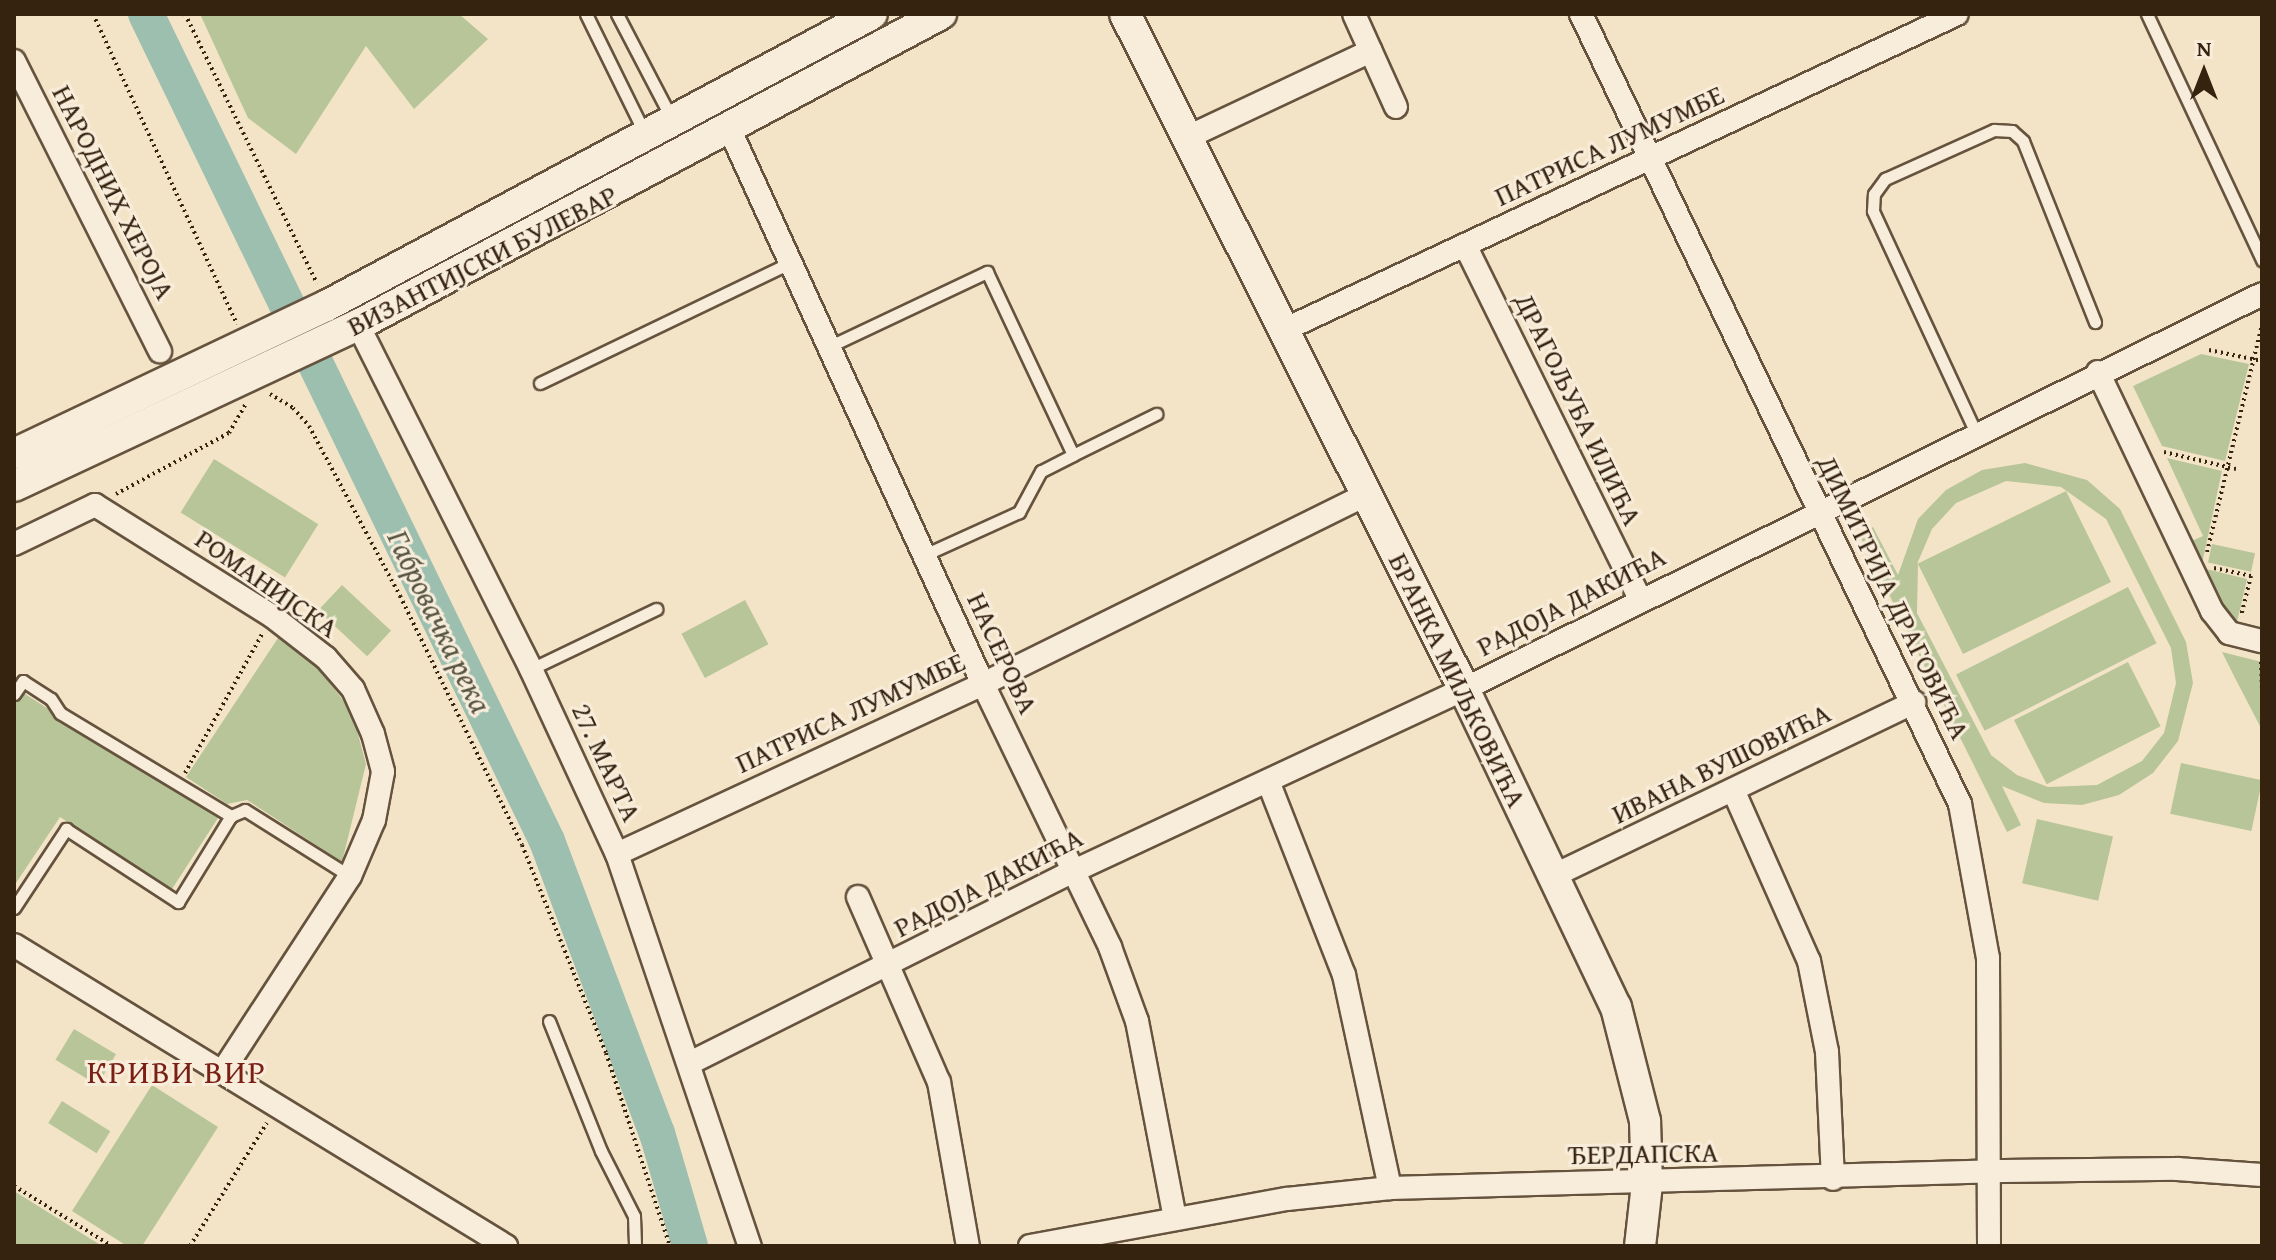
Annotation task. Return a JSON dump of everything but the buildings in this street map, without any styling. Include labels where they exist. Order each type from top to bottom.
[{"type":"street","name":"ВИЗАНТИЈСКИ БУЛЕВАР","points":[[14,454],[244,330],[322,296],[674,123],[872,14]]},
{"type":"street","name":"ВИЗАНТИЈСКИ БУЛЕВАР","points":[[14,486],[266,381],[349,330],[941,14]]},
{"type":"street","name":"БРАНКА МИЉКОВИЋА","points":[[1104,14],[1154,77]]},
{"type":"street","name":"БРАНКА МИЉКОВИЋА","points":[[1125,14],[1154,77],[1286,329],[1464,689],[1628,1039],[1642,1095],[1647,1184],[1640,1246]]},
{"type":"street","points":[[1354,14],[1396,107]]},
{"type":"street","name":"ДИМИТРИЈА ДРАГОВИЋА","points":[[1581,14],[1653,157],[1817,510],[1914,702],[1960,804],[1984,912],[1988,958],[1989,1246]]},
{"type":"street","name":"ПАТРИСА ЛУМУМБЕ","points":[[1286,329],[1957,14]]},
{"type":"street","points":[[1188,137],[1371,51]]},
{"type":"street","name":"НАРОДНИХ ХЕРОЈА","points":[[14,61],[160,351]]},
{"type":"street","name":"НАСЕРОВА","points":[[729,128],[983,684],[1076,870],[1137,1021],[1175,1218]]},
{"type":"street","name":"ДРАГОЉУБА ИЛИЋА","points":[[1465,245],[1640,599]]},
{"type":"street","name":"РАДОЈА ДАКИЋА","points":[[690,1063],[1076,870],[1464,689],[1817,510],[2262,294]]},
{"type":"street","name":"27. МАРТА","points":[[349,330],[531,669],[617,854],[750,1246]]},
{"type":"street","points":[[2098,372],[2212,611],[2229,633],[2256,632]]},
{"type":"street","name":"ПАТРИСА ЛУМУМБЕ","points":[[617,854],[983,684],[1366,495]]},
{"type":"street","points":[[14,544],[95,505]]},
{"type":"street","name":"РОМАНИЈСКА","points":[[95,505],[272,616],[326,658],[353,689],[373,734],[383,772],[374,820],[350,876],[222,1072]]},
{"type":"street","name":"ИВАНА ВУШОВИЋА","points":[[1553,876],[1734,792],[1914,702]]},
{"type":"street","points":[[1268,781],[1344,975],[1390,1188]]},
{"type":"street","points":[[1734,792],[1809,961],[1827,1052],[1833,1179]]},
{"type":"street","points":[[858,897],[939,1082],[968,1246]]},
{"type":"street","points":[[14,945],[506,1246]]},
{"type":"street","name":"ЂЕРДАПСКА","points":[[1030,1246],[1175,1218],[1390,1188],[2177,1169],[2262,1175]]},
{"type":"lane","points":[[586,14],[646,136]]},
{"type":"lane","points":[[617,14],[674,123]]},
{"type":"lane","points":[[2147,14],[2262,260]]},
{"type":"lane","points":[[1976,433],[1873,211],[1874,194],[1885,179],[1994,130],[2012,131],[2023,141],[2095,322]]},
{"type":"lane","points":[[540,383],[789,263]]},
{"type":"lane","points":[[828,347],[987,272],[1073,455]]},
{"type":"lane","points":[[924,555],[1019,512],[1041,471],[1156,414]]},
{"type":"lane","points":[[531,669],[656,609]]},
{"type":"lane","points":[[14,694],[23,681],[51,699],[60,713],[180,782],[231,816]]},
{"type":"lane","points":[[14,908],[66,829],[178,902],[231,816],[245,810],[350,876]]},
{"type":"lane","points":[[549,1021],[601,1151],[634,1216],[635,1246]]},
{"type":"path","points":[[93,14],[244,330]]},
{"type":"path","points":[[185,14],[322,296]]},
{"type":"path","points":[[2256,632],[2240,620],[2251,576],[2204,565],[2262,325]]},
{"type":"path","points":[[2209,350],[2262,361]]},
{"type":"path","points":[[266,381],[309,426],[400,596],[522,845],[606,1053],[670,1246]]},
{"type":"path","points":[[95,505],[229,433],[242,420],[245,393]]},
{"type":"path","points":[[2164,452],[2236,469]]},
{"type":"path","points":[[180,782],[272,616]]},
{"type":"path","points":[[2261,662],[2262,692]]},
{"type":"path","points":[[190,1246],[277,1105]]},
{"type":"path","points":[[14,1186],[112,1246]]},
{"type":"green space","points":[[200,14],[459,14],[488,39],[414,109],[366,46],[296,154],[248,118]]},
{"type":"green space","points":[[2201,354],[2249,364],[2225,461],[2162,446],[2133,386]]},
{"type":"green space","points":[[2167,458],[2222,471],[2198,582],[2180,546],[2203,536]]},
{"type":"green space","points":[[214,459],[318,524],[285,578],[181,512]]},
{"type":"green space","points":[[2025,463],[2087,480],[2120,509],[2186,642],[2193,683],[2178,741],[2153,773],[2119,795],[2082,805],[2044,803],[2002,786],[2021,825],[2007,832],[1859,534],[1873,527],[1898,575],[1918,519],[1946,490],[1982,470]],"holes":[[[2006,481],[2061,487],[2106,519],[2171,648],[2176,683],[2164,733],[2142,761],[2097,785],[2048,787],[2017,775],[1991,755],[1917,613],[1918,564],[1963,654],[2111,582],[2066,491],[1917,564],[1932,529],[1956,503]]]},
{"type":"green space","points":[[2212,544],[2255,553],[2251,572],[2208,563]]},
{"type":"green space","points":[[2206,569],[2247,579],[2234,635],[2201,589]]},
{"type":"green space","points":[[342,585],[391,631],[367,656],[318,611]]},
{"type":"green space","points":[[2128,587],[2157,643],[1985,731],[1956,675]]},
{"type":"green space","points":[[745,600],[768,644],[705,678],[681,634]]},
{"type":"green space","points":[[280,635],[307,653],[352,712],[366,764],[342,862],[247,800],[227,804],[186,777]]},
{"type":"green space","points":[[2222,652],[2262,662],[2262,730],[2235,678]]},
{"type":"green space","points":[[2128,662],[2161,726],[2047,784],[2014,720]]},
{"type":"green space","points":[[22,692],[218,818],[172,889],[60,817],[14,886],[14,703]]},
{"type":"green space","points":[[2181,763],[2262,780],[2251,831],[2170,814]]},
{"type":"green space","points":[[2037,819],[2113,837],[2098,901],[2022,883]]},
{"type":"green space","points":[[74,1029],[116,1054],[97,1085],[55,1060]]},
{"type":"green space","points":[[152,1085],[218,1127],[142,1246],[127,1246],[72,1211]]},
{"type":"green space","points":[[62,1101],[110,1131],[97,1153],[48,1123]]},
{"type":"green space","points":[[14,1191],[102,1246],[14,1246]]},
{"type":"waterway","name":"Габровачка река","points":[[146,14],[547,841],[657,1133],[690,1246]]},
{"type":"district","name":"КРИВИ ВИР","points":[[177,1072]]}]
